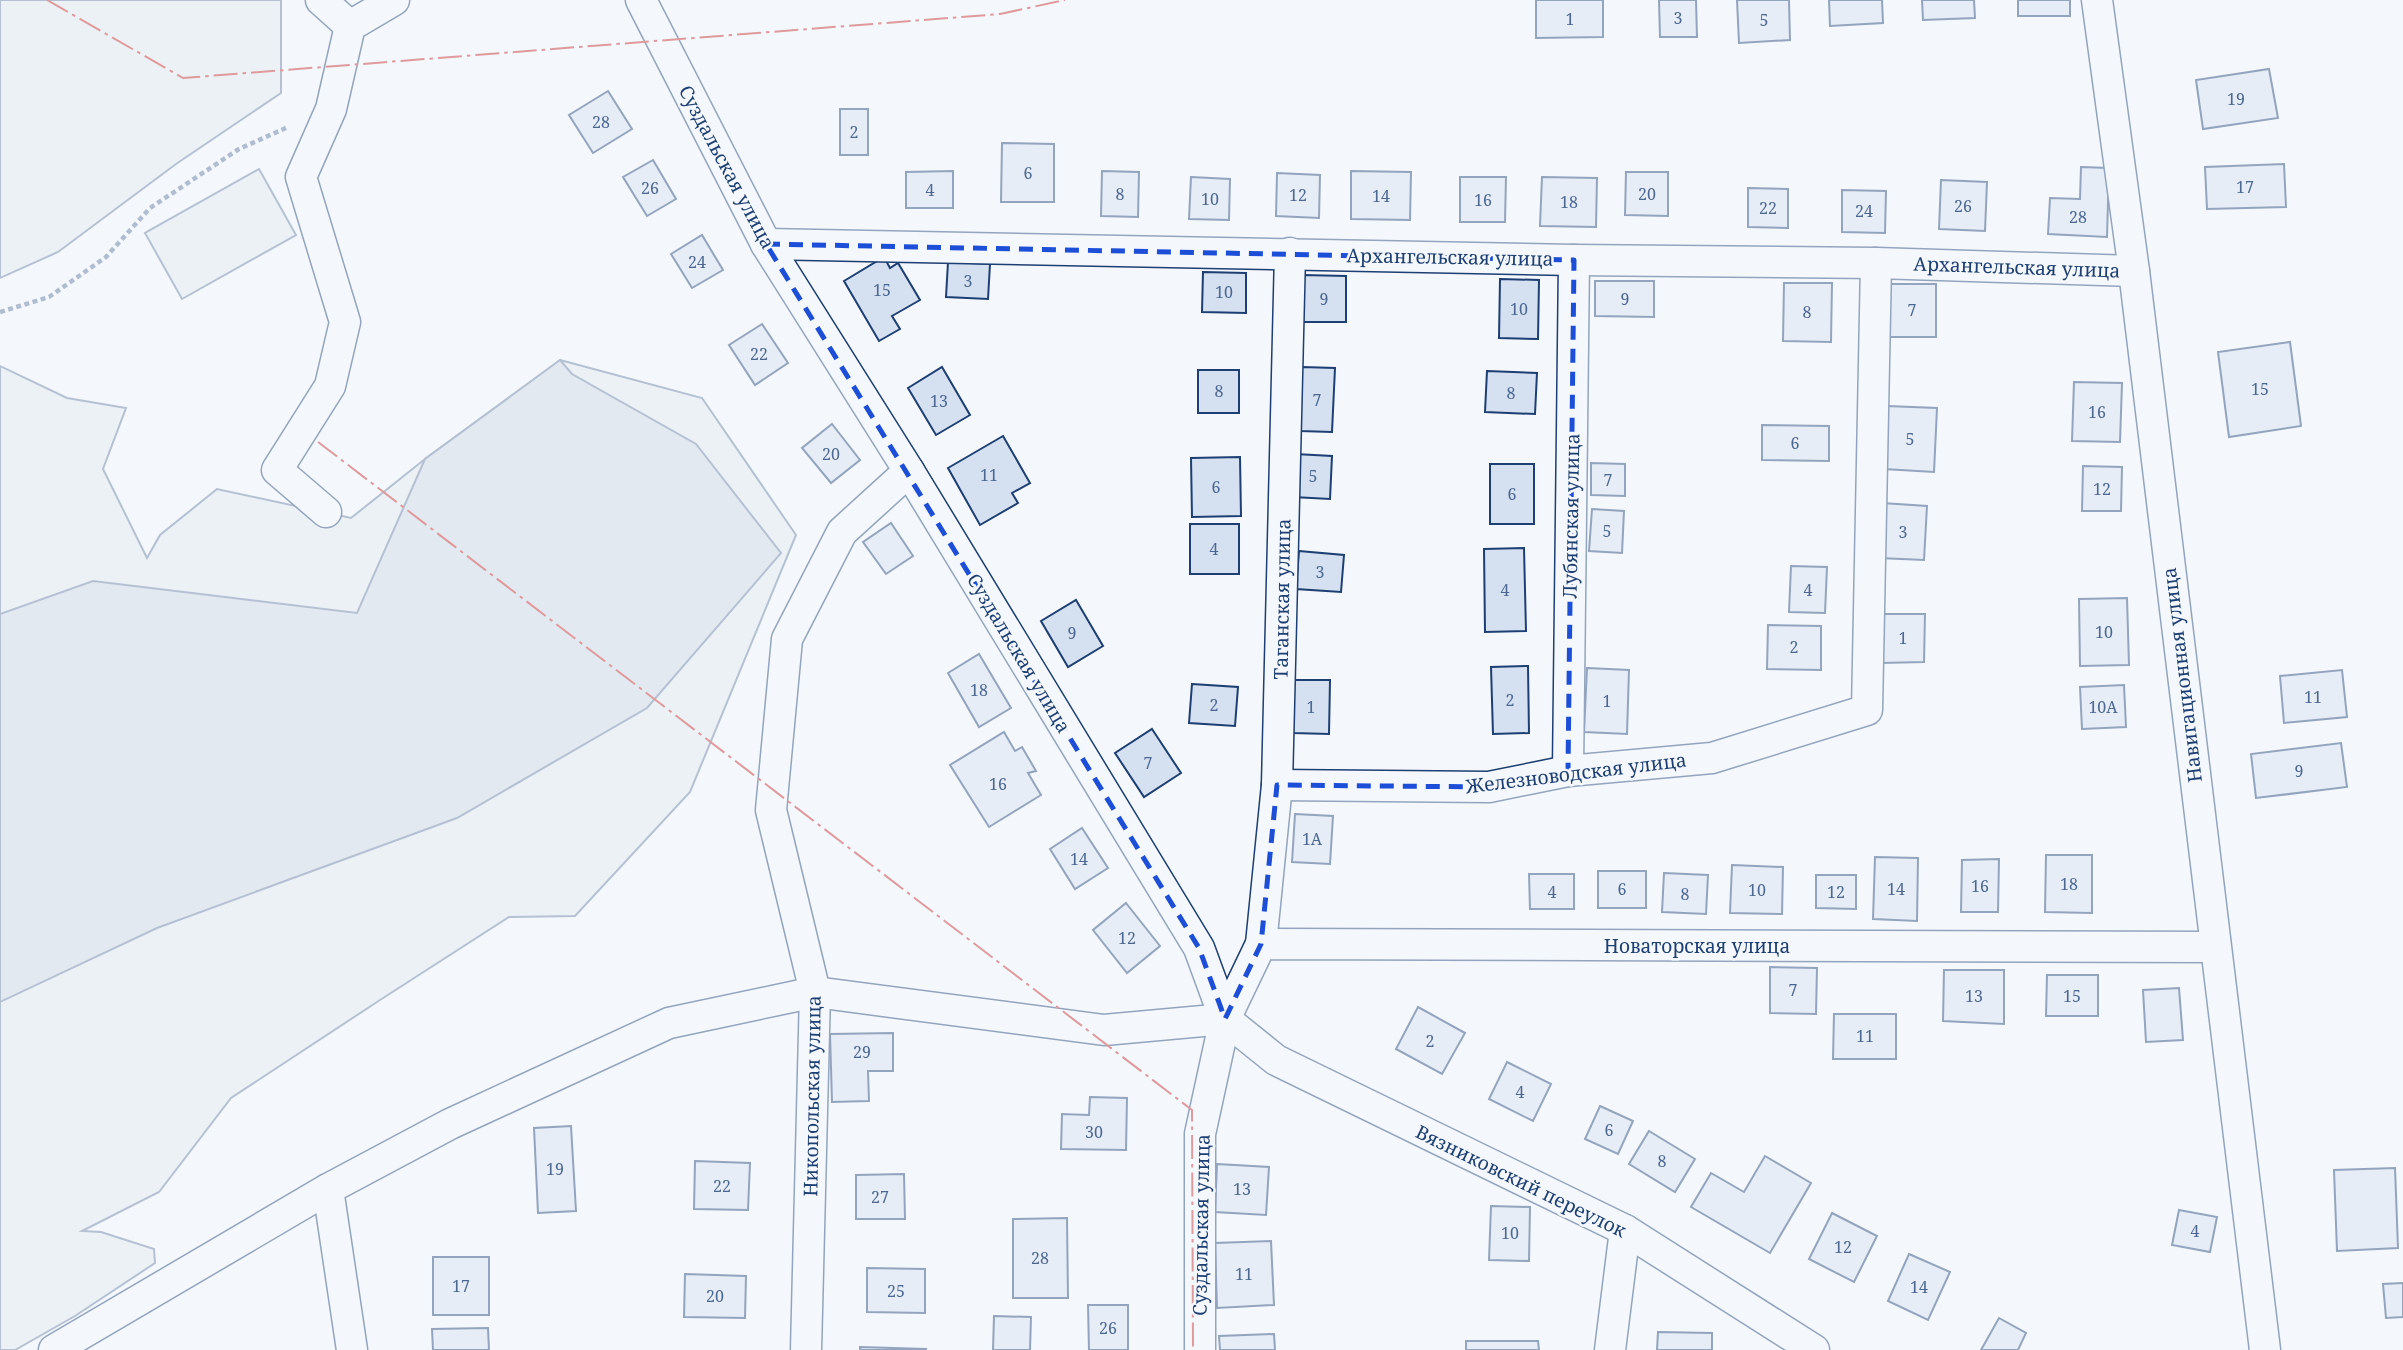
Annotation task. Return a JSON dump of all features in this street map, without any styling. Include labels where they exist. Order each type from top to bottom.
[{"type":"street","points":[[321,0],[350,26]]},
{"type":"street","points":[[326,512],[277,471],[330,386],[345,322],[301,177],[331,109],[350,26],[394,0]]},
{"type":"street","name":"Суздальская улица","points":[[641,0],[766,244],[909,471],[1199,948],[1225,1019],[1200,1133],[1200,1350]]},
{"type":"street","name":"Навигационная улица","points":[[2097,0],[2134,271],[2265,1350]]},
{"type":"street","name":"Архангельская улица","points":[[766,244],[1574,260],[1877,263],[2134,271]]},
{"type":"street","name":"Таганская улица","points":[[1261,944],[1277,785],[1290,253]]},
{"type":"street","name":"Лубянская улица","points":[[1568,771],[1574,260]]},
{"type":"street","name":"Железноводская улица","points":[[1277,785],[1489,787],[1568,771],[1712,758],[1867,710],[1877,263]]},
{"type":"street","name":"Никопольская улица","points":[[806,1350],[816,992],[771,810],[787,639],[842,532],[909,471]]},
{"type":"street","points":[[54,1350],[328,1189],[450,1124],[669,1023],[816,992],[1104,1030],[1225,1019],[1261,944]]},
{"type":"street","name":"Новаторская улица","points":[[1261,944],[2215,947]]},
{"type":"street","name":"Вязниковский переулок","points":[[1225,1019],[1276,1060],[1625,1230],[1814,1350]]},
{"type":"street","points":[[328,1189],[352,1350]]},
{"type":"street","points":[[1609,1350],[1625,1230]]},
{"type":"path","points":[[0,312],[49,297],[106,257],[150,208],[239,149],[331,109]]},
{"type":"highlighted area","points":[[766,244],[1574,260],[1568,771],[1489,787],[1277,785],[1261,944],[1225,1019],[1199,948]]},
{"type":"shaded area","points":[[0,0],[281,0],[281,93],[176,164],[58,252],[0,278]]},
{"type":"shaded area","points":[[259,169],[296,235],[182,299],[145,233]]},
{"type":"shaded area","points":[[560,360],[702,398],[796,535],[690,792],[575,916],[509,917],[231,1098],[159,1192],[82,1231],[101,1232],[154,1249],[155,1263],[75,1316],[15,1350],[0,1350],[0,366],[67,398],[126,408],[103,469],[147,558],[160,535],[217,489],[351,518],[425,459]]},
{"type":"shaded area","points":[[560,360],[572,374],[696,444],[781,553],[647,708],[457,818],[157,928],[0,1002],[0,614],[93,581],[357,613],[425,459]]},
{"type":"building","points":[[1536,0],[1603,0],[1603,37],[1536,38]]},
{"type":"building","points":[[1659,0],[1696,0],[1697,37],[1660,37]]},
{"type":"building","points":[[1737,0],[1789,0],[1790,40],[1739,43]]},
{"type":"building","points":[[1829,0],[1882,0],[1883,23],[1830,26]]},
{"type":"building","points":[[1922,0],[1974,0],[1975,18],[1923,20]]},
{"type":"building","points":[[2018,0],[2070,0],[2070,16],[2018,16]]},
{"type":"building","points":[[2269,69],[2278,118],[2203,129],[2196,80]]},
{"type":"building","points":[[608,91],[632,129],[593,153],[569,115]]},
{"type":"building","points":[[840,109],[868,109],[868,155],[840,155]]},
{"type":"building","points":[[1002,143],[1054,144],[1054,202],[1001,202]]},
{"type":"building","points":[[653,160],[676,199],[647,216],[623,177]]},
{"type":"building","points":[[2284,164],[2286,207],[2207,209],[2205,167]]},
{"type":"building","points":[[2081,167],[2109,168],[2107,237],[2048,234],[2050,198],[2080,199]]},
{"type":"building","points":[[953,171],[953,208],[906,208],[906,172]]},
{"type":"building","points":[[1102,171],[1139,172],[1138,217],[1101,216]]},
{"type":"building","points":[[1351,171],[1411,172],[1410,220],[1351,219]]},
{"type":"building","points":[[1626,172],[1668,172],[1668,216],[1625,215]]},
{"type":"building","points":[[1277,173],[1320,175],[1319,218],[1276,216]]},
{"type":"building","points":[[1191,177],[1230,179],[1229,220],[1189,219]]},
{"type":"building","points":[[1460,177],[1506,177],[1505,222],[1460,222]]},
{"type":"building","points":[[1542,177],[1597,178],[1596,227],[1540,226]]},
{"type":"building","points":[[1941,180],[1987,182],[1985,231],[1939,229]]},
{"type":"building","points":[[1748,188],[1788,189],[1788,228],[1748,227]]},
{"type":"building","points":[[1842,190],[1886,191],[1885,233],[1842,232]]},
{"type":"building","points":[[702,235],[723,270],[692,288],[671,254]]},
{"type":"building","points":[[884,257],[890,268],[898,263],[920,300],[892,316],[900,329],[879,341],[844,281]]},
{"type":"building","points":[[948,262],[990,264],[988,299],[946,297]]},
{"type":"building","points":[[1203,272],[1246,273],[1246,313],[1202,312]]},
{"type":"building","points":[[1303,275],[1346,276],[1346,322],[1302,322]]},
{"type":"building","points":[[1500,279],[1539,280],[1538,339],[1499,338]]},
{"type":"building","points":[[1595,281],[1654,281],[1654,317],[1595,316]]},
{"type":"building","points":[[1784,283],[1832,283],[1831,342],[1783,341]]},
{"type":"building","points":[[1888,284],[1936,284],[1936,337],[1888,337]]},
{"type":"building","points":[[762,324],[788,363],[755,385],[729,345]]},
{"type":"building","points":[[2290,342],[2301,426],[2229,437],[2218,352]]},
{"type":"building","points":[[942,367],[970,415],[936,435],[908,388]]},
{"type":"building","points":[[1302,367],[1335,368],[1332,432],[1300,431]]},
{"type":"building","points":[[1198,370],[1239,370],[1239,413],[1198,413]]},
{"type":"building","points":[[1487,371],[1537,373],[1535,414],[1485,412]]},
{"type":"building","points":[[2074,382],[2122,383],[2120,442],[2072,441]]},
{"type":"building","points":[[1887,406],[1937,408],[1934,472],[1884,469]]},
{"type":"building","points":[[832,424],[860,460],[831,483],[802,448]]},
{"type":"building","points":[[1762,425],[1829,426],[1829,461],[1762,460]]},
{"type":"building","points":[[1003,436],[1030,483],[1012,493],[1018,503],[980,525],[948,468]]},
{"type":"building","points":[[1295,454],[1332,456],[1330,499],[1293,497]]},
{"type":"building","points":[[1240,457],[1241,516],[1192,517],[1191,458]]},
{"type":"building","points":[[1591,463],[1625,464],[1625,496],[1591,495]]},
{"type":"building","points":[[1490,464],[1534,464],[1534,524],[1490,524]]},
{"type":"building","points":[[2083,466],[2122,467],[2121,511],[2082,511]]},
{"type":"building","points":[[1882,503],[1927,506],[1924,560],[1879,558]]},
{"type":"building","points":[[1592,509],[1624,511],[1622,553],[1589,551]]},
{"type":"building","points":[[891,523],[913,556],[886,574],[863,542]]},
{"type":"building","points":[[1190,524],[1239,524],[1239,574],[1190,574]]},
{"type":"building","points":[[1524,548],[1526,631],[1485,632],[1484,549]]},
{"type":"building","points":[[1299,551],[1344,555],[1341,592],[1296,589]]},
{"type":"building","points":[[1791,566],[1827,567],[1825,613],[1789,612]]},
{"type":"building","points":[[2127,598],[2129,665],[2080,666],[2079,599]]},
{"type":"building","points":[[1076,600],[1103,646],[1068,667],[1041,621]]},
{"type":"building","points":[[1882,614],[1925,614],[1924,662],[1881,663]]},
{"type":"building","points":[[1768,625],[1821,626],[1821,670],[1767,669]]},
{"type":"building","points":[[979,654],[1011,708],[979,727],[948,673]]},
{"type":"building","points":[[1528,666],[1529,733],[1493,734],[1491,667]]},
{"type":"building","points":[[1587,668],[1629,670],[1627,734],[1584,732]]},
{"type":"building","points":[[2342,670],[2347,717],[2284,723],[2280,676]]},
{"type":"building","points":[[1294,680],[1330,680],[1329,734],[1293,733]]},
{"type":"building","points":[[1192,684],[1238,687],[1235,726],[1189,723]]},
{"type":"building","points":[[2124,685],[2126,727],[2082,729],[2080,687]]},
{"type":"building","points":[[1152,729],[1181,773],[1144,797],[1115,753]]},
{"type":"building","points":[[1004,732],[1015,751],[1022,747],[1036,771],[1028,773],[1041,795],[989,827],[950,765]]},
{"type":"building","points":[[2341,743],[2347,787],[2256,798],[2251,754]]},
{"type":"building","points":[[1295,814],[1333,816],[1330,864],[1292,862]]},
{"type":"building","points":[[1082,828],[1108,868],[1075,889],[1050,849]]},
{"type":"building","points":[[2046,855],[2092,855],[2092,913],[2045,912]]},
{"type":"building","points":[[1875,857],[1918,858],[1917,921],[1873,919]]},
{"type":"building","points":[[1999,859],[1998,912],[1961,912],[1962,860]]},
{"type":"building","points":[[1732,865],[1783,867],[1782,914],[1730,913]]},
{"type":"building","points":[[1598,871],[1646,871],[1646,908],[1598,908]]},
{"type":"building","points":[[1664,873],[1708,875],[1706,914],[1662,912]]},
{"type":"building","points":[[1529,874],[1574,874],[1574,909],[1530,909]]},
{"type":"building","points":[[1816,875],[1856,875],[1856,909],[1816,908]]},
{"type":"building","points":[[1126,903],[1160,946],[1127,973],[1093,930]]},
{"type":"building","points":[[1770,967],[1817,968],[1816,1014],[1770,1013]]},
{"type":"building","points":[[1944,970],[2004,970],[2004,1024],[1943,1021]]},
{"type":"building","points":[[2047,975],[2098,975],[2098,1016],[2046,1016]]},
{"type":"building","points":[[2179,988],[2183,1040],[2146,1042],[2143,990]]},
{"type":"building","points":[[1418,1007],[1465,1033],[1442,1074],[1396,1049]]},
{"type":"building","points":[[1834,1014],[1896,1014],[1896,1059],[1833,1059]]},
{"type":"building","points":[[893,1033],[893,1071],[868,1071],[869,1101],[832,1102],[830,1034]]},
{"type":"building","points":[[1507,1062],[1551,1084],[1533,1121],[1489,1099]]},
{"type":"building","points":[[1090,1097],[1127,1098],[1126,1150],[1061,1149],[1062,1114],[1089,1115]]},
{"type":"building","points":[[1600,1106],[1633,1121],[1618,1154],[1585,1139]]},
{"type":"building","points":[[571,1126],[576,1211],[538,1213],[534,1128]]},
{"type":"building","points":[[1649,1131],[1695,1159],[1675,1192],[1629,1164]]},
{"type":"building","points":[[1765,1156],[1811,1183],[1770,1253],[1691,1207],[1711,1173],[1744,1192]]},
{"type":"building","points":[[695,1161],[750,1163],[748,1210],[694,1209]]},
{"type":"building","points":[[1217,1164],[1269,1167],[1266,1215],[1215,1212]]},
{"type":"building","points":[[2395,1168],[2398,1248],[2337,1251],[2334,1170]]},
{"type":"building","points":[[904,1174],[905,1219],[856,1219],[856,1175]]},
{"type":"building","points":[[1491,1206],[1530,1207],[1529,1261],[1489,1260]]},
{"type":"building","points":[[2179,1210],[2217,1217],[2210,1252],[2172,1245]]},
{"type":"building","points":[[1832,1213],[1877,1236],[1854,1282],[1809,1259]]},
{"type":"building","points":[[1067,1218],[1068,1298],[1013,1298],[1013,1219]]},
{"type":"building","points":[[1271,1241],[1274,1305],[1217,1308],[1215,1243]]},
{"type":"building","points":[[1909,1254],[1950,1272],[1928,1320],[1888,1301]]},
{"type":"building","points":[[433,1257],[489,1257],[489,1315],[433,1315]]},
{"type":"building","points":[[867,1268],[925,1269],[925,1313],[867,1312]]},
{"type":"building","points":[[685,1274],[746,1276],[745,1318],[684,1317]]},
{"type":"building","points":[[2403,1283],[2403,1317],[2386,1318],[2383,1284]]},
{"type":"building","points":[[1088,1305],[1128,1305],[1128,1350],[1089,1350]]},
{"type":"building","points":[[994,1316],[1031,1317],[1030,1350],[993,1350]]},
{"type":"building","points":[[1999,1318],[2026,1333],[2018,1350],[1981,1350]]},
{"type":"building","points":[[488,1328],[489,1350],[433,1350],[432,1329]]},
{"type":"building","points":[[1658,1332],[1712,1333],[1712,1350],[1657,1350]]},
{"type":"building","points":[[1274,1334],[1275,1350],[1220,1350],[1219,1336]]},
{"type":"building","points":[[1466,1341],[1538,1341],[1539,1350],[1466,1350]]},
{"type":"building","points":[[860,1347],[926,1349],[926,1350],[860,1350]]},
{"type":"power","points":[[47,0],[183,78],[1000,14],[1065,0]]},
{"type":"power","points":[[318,442],[1192,1110],[1193,1350]]}]
